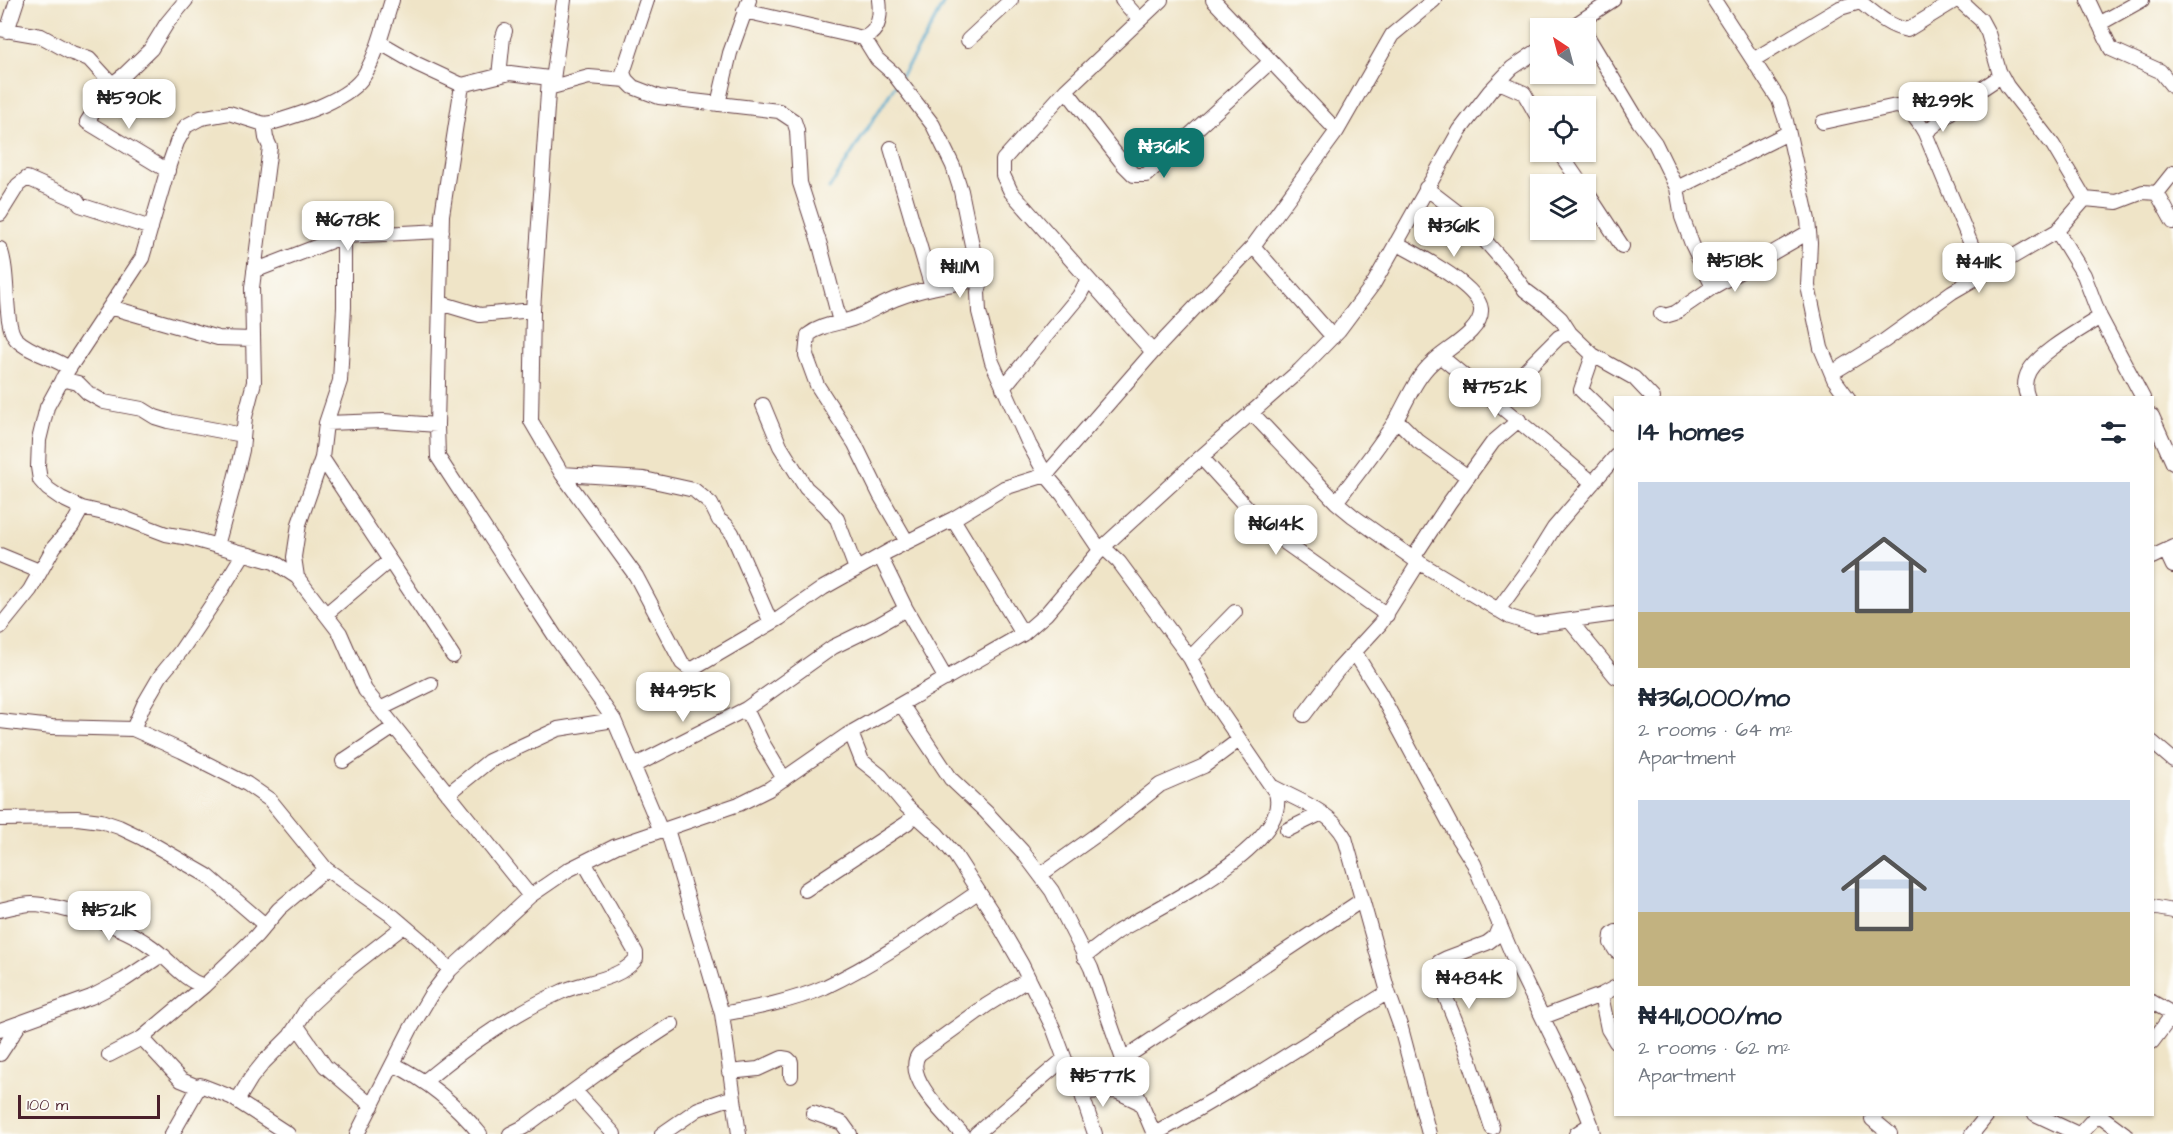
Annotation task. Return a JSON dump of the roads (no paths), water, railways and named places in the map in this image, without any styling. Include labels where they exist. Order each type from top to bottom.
[{"type":"street","points":[[17,0],[4,30],[41,36],[72,53],[89,59],[112,84]]},
{"type":"street","points":[[168,171],[87,123],[88,118],[112,84],[151,49],[167,23],[186,0]]},
{"type":"street","points":[[392,0],[379,42],[364,75],[346,92],[296,115],[264,124],[229,113],[213,115],[190,122],[186,126],[177,142],[142,258],[47,407],[39,440],[40,480],[61,498],[82,508],[121,517],[166,534],[189,537],[274,562],[297,577],[340,633],[365,690],[531,896]]},
{"type":"street","points":[[564,0],[551,83],[534,310],[531,421],[562,474],[636,576],[682,663],[691,670],[856,569],[953,519],[1004,488],[1046,475],[1153,352],[1253,246],[1337,131],[1392,35],[1434,0]]},
{"type":"street","points":[[647,0],[623,73],[633,87],[659,97],[779,111],[794,121],[797,130],[800,183],[820,245],[840,322]]},
{"type":"street","points":[[864,38],[871,34],[878,25],[879,0]]},
{"type":"street","points":[[968,40],[1011,0]]},
{"type":"street","points":[[1122,0],[1139,19]]},
{"type":"street","points":[[1153,352],[1011,192],[1003,175],[1003,160],[1066,90],[1161,0]]},
{"type":"street","points":[[1213,0],[1337,131]]},
{"type":"street","points":[[1714,0],[1779,100],[1809,232],[1808,286],[1821,348],[1832,374],[1845,396]]},
{"type":"street","points":[[1753,60],[1841,4],[1859,1],[1884,21],[1896,28],[1907,30],[1958,0],[1981,20],[1988,33],[2001,76],[2016,99],[2053,145],[2085,199]]},
{"type":"street","points":[[2088,0],[2111,49],[2160,71],[2173,87]]},
{"type":"street","points":[[2099,24],[2142,0]]},
{"type":"street","points":[[1590,18],[1610,1]]},
{"type":"street","points":[[718,104],[730,53],[747,5],[864,38],[877,59],[893,72],[933,125],[953,166],[982,279],[978,292],[982,331],[992,362],[1025,436],[1046,475],[1102,549],[1119,562],[1190,658],[1211,698],[1276,793],[1279,802],[1277,812],[1261,836],[1242,855],[1214,876],[1116,933],[1084,957]]},
{"type":"street","points":[[499,76],[505,31]]},
{"type":"street","points":[[379,42],[417,64],[462,85],[510,73],[551,83],[589,77],[626,80]]},
{"type":"street","points":[[1596,55],[1655,143],[1677,188],[1682,217],[1713,287]]},
{"type":"street","points":[[357,1134],[430,996],[450,970],[531,896],[568,870],[616,846],[739,804],[784,779],[851,733],[1023,634],[1046,614],[1102,549],[1201,456],[1300,370],[1333,337],[1374,283],[1460,130],[1512,68],[1530,56]]},
{"type":"street","points":[[1066,90],[1124,165],[1134,175],[1146,175],[1270,62]]},
{"type":"street","points":[[1926,133],[1968,98],[2001,76]]},
{"type":"street","points":[[1499,82],[1524,93],[1530,104]]},
{"type":"street","points":[[462,85],[442,215],[438,457],[555,636],[614,720],[664,830],[722,1014],[739,1134]]},
{"type":"street","points":[[1823,122],[1904,106],[1926,133],[1983,273]]},
{"type":"street","points":[[217,546],[242,450],[246,410],[254,382],[252,288],[270,154],[264,124]]},
{"type":"street","points":[[1677,188],[1788,133]]},
{"type":"street","points":[[891,148],[932,288]]},
{"type":"street","points":[[2157,193],[2173,173]]},
{"type":"street","points":[[0,214],[18,185],[27,178],[77,200],[80,205],[151,228]]},
{"type":"street","points":[[1426,188],[1465,218],[1525,290],[1549,308],[1564,332],[1593,355],[1634,378],[1651,396]]},
{"type":"street","points":[[2085,199],[2116,202],[2143,192],[2157,193]]},
{"type":"street","points":[[2157,193],[2173,222]]},
{"type":"street","points":[[1832,374],[1884,341],[1952,292],[2057,231],[2085,199]]},
{"type":"street","points":[[1596,206],[1622,246]]},
{"type":"street","points":[[254,271],[344,236],[442,231]]},
{"type":"street","points":[[2057,231],[2084,275],[2100,317],[2142,396]]},
{"type":"street","points":[[1661,314],[1665,316],[1675,313],[1713,287],[1809,232]]},
{"type":"street","points":[[297,577],[294,557],[299,524],[322,458],[326,423],[340,381],[344,307],[344,236]]},
{"type":"street","points":[[1336,502],[1396,419],[1429,366],[1470,331],[1480,316],[1481,307],[1456,279],[1396,243]]},
{"type":"street","points":[[1253,246],[1333,337]]},
{"type":"street","points":[[0,249],[5,263],[9,304],[8,323],[11,331],[23,344],[58,360],[66,374],[88,393],[104,402],[142,409],[155,417],[168,421],[243,435]]},
{"type":"street","points":[[907,542],[880,495],[855,444],[817,385],[806,355],[808,336],[816,329],[866,314],[892,300],[932,288],[982,279]]},
{"type":"street","points":[[1004,388],[1079,296],[1088,279]]},
{"type":"street","points":[[440,303],[480,315],[534,310]]},
{"type":"street","points":[[111,308],[218,338],[253,339]]},
{"type":"street","points":[[2027,396],[2024,384],[2029,371],[2047,353],[2100,317]]},
{"type":"street","points":[[1523,373],[1564,332]]},
{"type":"street","points":[[1593,355],[1581,390],[1614,422]]},
{"type":"street","points":[[1440,356],[1593,483]]},
{"type":"street","points":[[763,405],[780,446],[806,488],[837,519],[856,569]]},
{"type":"street","points":[[1251,412],[1336,502],[1416,560],[1498,610],[1520,622],[1535,625],[1614,614]]},
{"type":"street","points":[[2154,418],[2168,434],[2173,463]]},
{"type":"street","points":[[1396,419],[1418,441],[1468,477]]},
{"type":"street","points":[[1304,715],[1337,671],[1387,615],[1449,503],[1493,442],[1518,420]]},
{"type":"street","points":[[326,423],[383,421],[437,425]]},
{"type":"street","points":[[1201,456],[1252,513],[1280,539],[1387,615]]},
{"type":"street","points":[[322,458],[453,656]]},
{"type":"street","points":[[1498,610],[1531,565],[1554,528],[1614,458]]},
{"type":"street","points":[[562,474],[644,479],[694,490],[711,504],[719,520],[732,533],[771,623]]},
{"type":"street","points":[[0,627],[30,590],[54,547],[72,526],[82,508]]},
{"type":"street","points":[[953,519],[1023,634]]},
{"type":"street","points":[[2154,556],[2170,549],[2173,566]]},
{"type":"street","points":[[133,729],[161,675],[180,652],[244,553]]},
{"type":"street","points":[[0,555],[39,572]]},
{"type":"street","points":[[880,556],[906,609],[946,679]]},
{"type":"street","points":[[326,614],[389,561]]},
{"type":"street","points":[[634,766],[746,709],[833,647],[906,609]]},
{"type":"street","points":[[1190,658],[1235,612]]},
{"type":"street","points":[[1570,621],[1614,675]]},
{"type":"street","points":[[1355,652],[1474,864],[1500,925],[1577,1088],[1592,1129],[1576,1134]]},
{"type":"street","points":[[380,710],[431,684]]},
{"type":"street","points":[[901,704],[951,779],[1023,851],[1059,905],[1091,968],[1128,1074],[1155,1134],[1251,1078],[1388,992]]},
{"type":"street","points":[[746,709],[784,779]]},
{"type":"street","points":[[448,794],[489,761],[558,729],[614,720]]},
{"type":"street","points":[[0,721],[52,727],[133,729],[182,751],[257,790],[270,800],[326,869],[404,926],[450,970]]},
{"type":"street","points":[[343,761],[394,727]]},
{"type":"street","points":[[851,733],[862,761],[881,776],[914,814],[937,834],[992,911],[1054,1030],[1081,1092],[1095,1134]]},
{"type":"street","points":[[1040,875],[1106,828],[1160,785],[1204,766],[1239,740]]},
{"type":"street","points":[[2154,744],[2173,760]]},
{"type":"street","points":[[1271,786],[1322,813],[1339,826],[1345,838],[1388,992],[1401,1028],[1429,1134]]},
{"type":"street","points":[[1287,830],[1322,813]]},
{"type":"street","points":[[805,890],[908,824],[914,814]]},
{"type":"street","points":[[0,819],[77,819],[101,821],[119,827],[208,876],[265,926]]},
{"type":"street","points":[[425,1081],[460,1052],[507,1021],[561,992],[609,977],[626,969],[636,959],[636,953],[619,920],[584,862]]},
{"type":"street","points":[[109,1055],[142,1038],[204,986],[265,926],[279,909],[326,869]]},
{"type":"street","points":[[722,1014],[770,1005],[823,988],[873,962],[978,892]]},
{"type":"street","points":[[1123,1059],[1362,900]]},
{"type":"street","points":[[0,910],[32,904],[66,910],[106,924],[137,938],[164,956],[188,980],[204,986]]},
{"type":"street","points":[[2154,907],[2173,911]]},
{"type":"street","points":[[1492,1128],[1462,1037],[1436,970],[1439,962],[1487,943],[1495,937],[1500,925]]},
{"type":"street","points":[[237,1101],[251,1078],[290,1036],[308,1007],[350,968],[404,926]]},
{"type":"street","points":[[1614,934],[1611,943],[1614,948]]},
{"type":"street","points":[[0,1030],[91,997],[164,956]]},
{"type":"street","points":[[962,1134],[927,1094],[914,1066],[915,1059],[950,1031],[1029,979]]},
{"type":"street","points":[[1543,1017],[1614,988]]},
{"type":"street","points":[[1601,995],[1608,1029],[1614,1038]]},
{"type":"street","points":[[2154,1003],[2173,1014],[2154,1039]]},
{"type":"street","points":[[0,1054],[21,1022]]},
{"type":"street","points":[[510,1134],[524,1127],[609,1065],[672,1024]]},
{"type":"street","points":[[297,1026],[325,1066],[372,1106]]},
{"type":"street","points":[[142,1038],[181,1080],[198,1087],[203,1086],[237,1101],[288,1134]]},
{"type":"street","points":[[729,1072],[758,1069],[782,1059],[788,1059],[791,1062],[790,1076]]},
{"type":"street","points":[[976,1134],[1065,1059]]},
{"type":"street","points":[[393,1064],[425,1081],[452,1102],[480,1134]]},
{"type":"street","points":[[1116,1091],[1128,1074]]},
{"type":"street","points":[[172,1134],[198,1087]]},
{"type":"street","points":[[575,1091],[614,1134]]},
{"type":"street","points":[[1081,1092],[1116,1091],[1141,1103]]},
{"type":"street","points":[[663,1134],[698,1109],[733,1097]]},
{"type":"street","points":[[813,1113],[842,1123],[850,1134]]},
{"type":"street","points":[[1874,1116],[1872,1119],[1890,1134]]},
{"type":"street","points":[[1972,1134],[1986,1116]]},
{"type":"street","points":[[2039,1116],[2079,1134],[2096,1116]]},
{"type":"street","points":[[2101,1116],[2125,1134]]},
{"type":"waterway","points":[[901,76],[924,40],[945,0]]},
{"type":"waterway","points":[[829,189],[896,84]]}]
